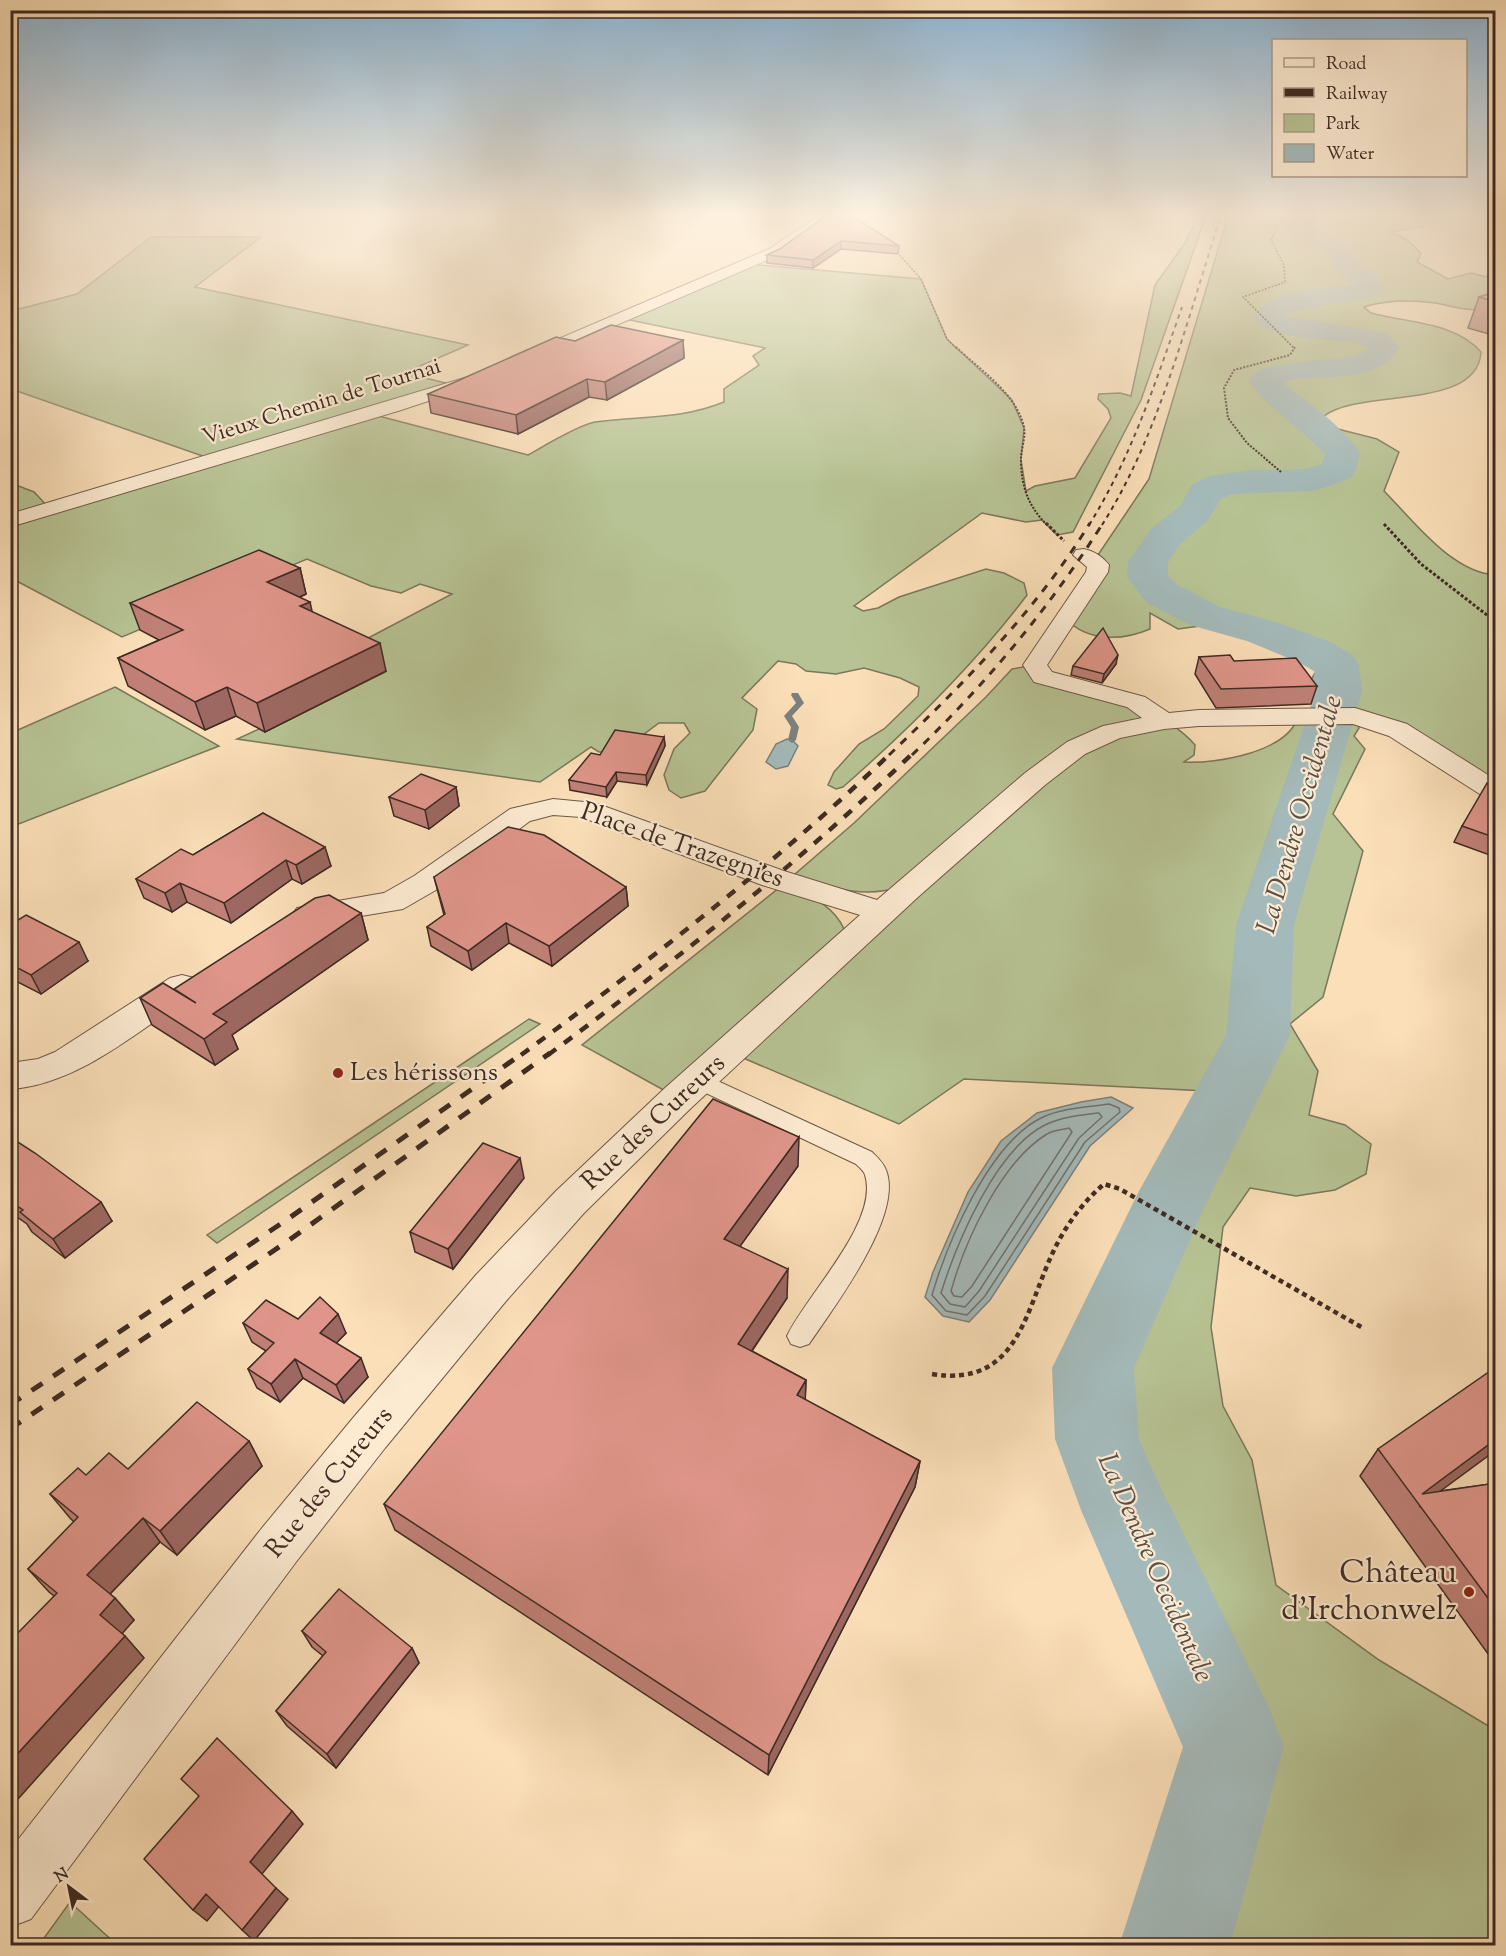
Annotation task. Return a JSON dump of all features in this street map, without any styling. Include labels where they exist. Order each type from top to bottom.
[{"type":"street","points":[[507,366],[653,304]]},
{"type":"street","name":"Vieux Chemin de Tournai","points":[[10,521],[392,407],[487,374]]},
{"type":"street","points":[[1084,555],[1098,565],[1097,572],[1035,665],[1038,672],[1043,677],[1136,702],[1164,721]]},
{"type":"street","name":"Rue des Cureurs","points":[[10,1898],[272,1555],[384,1415],[491,1288],[570,1202],[698,1080],[883,912],[1027,787],[1076,748],[1112,732],[1164,721],[1310,715],[1355,716],[1398,730],[1496,792]]},
{"type":"street","name":"Place de Trazegnies","points":[[281,924],[320,911],[392,902],[425,883],[520,815],[553,807],[585,809],[773,878],[883,912]]},
{"type":"street","points":[[10,1076],[39,1073],[67,1061],[208,970]]},
{"type":"lane","points":[[698,1080],[864,1158],[875,1170],[877,1199],[865,1236],[800,1336]]},
{"type":"path","points":[[932,304],[947,339],[1012,400],[1024,428],[1021,460],[1024,487],[1033,511],[1057,535],[1084,555]]},
{"type":"path","points":[[1251,304],[1296,348],[1290,355],[1233,370],[1224,388],[1228,418],[1247,443],[1281,472]]},
{"type":"path","points":[[1384,524],[1421,564],[1496,622]]},
{"type":"path","points":[[932,1374],[955,1378],[984,1370],[1000,1357],[1025,1323],[1054,1249],[1090,1195],[1104,1184],[1120,1189],[1276,1276],[1316,1304],[1363,1328]]},
{"type":"green space","points":[[37,304],[276,304],[468,345],[404,373],[446,383],[371,414],[528,455],[561,436],[595,422],[675,415],[724,402],[724,389],[759,365],[753,356],[765,348],[620,318],[653,304],[932,304],[947,339],[1012,400],[1024,428],[1021,460],[1026,491],[1035,486],[1075,478],[1111,418],[1108,409],[1098,399],[1099,394],[1120,393],[1131,396],[1151,304],[1175,304],[1141,400],[1073,532],[1057,535],[1042,520],[1026,522],[982,513],[854,606],[863,611],[878,608],[899,597],[986,569],[1004,573],[1024,583],[1027,595],[1007,621],[940,696],[843,787],[836,789],[828,785],[834,772],[859,744],[884,729],[918,696],[919,687],[900,678],[864,668],[836,674],[806,671],[796,664],[778,661],[742,698],[757,709],[753,730],[705,791],[681,798],[669,790],[664,775],[674,749],[690,733],[684,723],[659,723],[640,737],[613,751],[599,752],[591,747],[540,782],[237,739],[259,729],[265,732],[385,672],[353,646],[452,594],[420,584],[401,593],[371,586],[307,559],[122,637],[11,578],[11,483],[34,492],[50,509],[214,460],[11,389],[11,311]]},
{"type":"green space","points":[[1202,304],[1376,304],[1364,307],[1371,313],[1445,329],[1470,342],[1481,352],[1475,371],[1460,383],[1439,391],[1415,396],[1363,402],[1324,416],[1326,423],[1338,429],[1377,439],[1399,452],[1384,491],[1420,530],[1448,555],[1479,572],[1495,575],[1495,787],[1356,716],[1359,728],[1354,736],[1365,749],[1333,814],[1363,851],[1323,997],[1290,1024],[1318,1071],[1309,1115],[1345,1125],[1371,1144],[1366,1174],[1335,1190],[1296,1196],[1250,1188],[1223,1227],[1211,1327],[1223,1406],[1252,1460],[1276,1585],[1379,1660],[1495,1730],[1495,1945],[1174,1945],[1234,1746],[1125,1510],[1097,1439],[1093,1368],[1165,1212],[1227,1092],[964,1079],[899,1124],[729,1052],[678,1098],[582,1045],[784,884],[826,906],[844,929],[842,937],[902,886],[888,890],[861,892],[794,875],[854,823],[986,697],[1012,669],[1035,665],[1038,672],[1100,691],[1163,719],[1181,731],[1195,745],[1194,755],[1184,762],[1214,761],[1250,753],[1281,739],[1292,728],[1298,716],[1357,705],[1352,679],[1344,666],[1318,646],[1286,634],[1219,620],[1215,624],[1178,629],[1150,613],[1150,629],[1128,636],[1106,637],[1084,632],[1066,619],[1098,555],[1149,479]]},
{"type":"green space","points":[[1441,304],[1495,304],[1487,308],[1465,309]]},
{"type":"green space","points":[[115,687],[219,746],[11,827],[11,733]]},
{"type":"green space","points":[[529,1019],[540,1024],[217,1243],[207,1235]]},
{"type":"green space","points":[[70,1902],[117,1945],[39,1945]]},
{"type":"water","points":[[1223,618],[1291,635],[1313,644],[1332,656],[1347,672],[1355,691],[1355,716],[1322,716],[1323,700],[1310,682],[1319,665],[1311,656],[1300,648],[1272,637],[1215,624]]},
{"type":"water","points":[[787,739],[792,740],[798,746],[788,766],[776,769],[766,762],[776,744]]},
{"type":"water","points":[[1111,1097],[1133,1108],[1090,1146],[990,1300],[969,1322],[943,1316],[925,1297],[933,1272],[968,1192],[1001,1141],[1037,1113]]},
{"type":"building","points":[[611,325],[683,340],[605,382],[587,379],[516,415],[428,394],[556,337],[575,341]]},
{"type":"building","points":[[259,550],[300,568],[267,582],[310,602],[300,606],[380,643],[257,703],[227,687],[195,702],[118,658],[183,630],[130,603]]},
{"type":"building","points":[[1103,628],[1118,655],[1104,674],[1073,666]]},
{"type":"building","points":[[1230,655],[1234,661],[1296,658],[1317,686],[1221,689],[1199,657]]},
{"type":"building","points":[[615,730],[664,737],[646,775],[616,772],[606,787],[569,780],[591,753],[600,755]]},
{"type":"building","points":[[421,774],[456,787],[425,810],[389,797]]},
{"type":"building","points":[[1487,783],[1496,790],[1496,838],[1462,826]]},
{"type":"building","points":[[263,813],[325,847],[296,865],[286,860],[224,903],[180,883],[165,893],[136,879],[181,849],[193,855]]},
{"type":"building","points":[[508,827],[544,835],[626,887],[549,946],[506,923],[468,951],[427,927],[445,914],[434,877]]},
{"type":"building","points":[[329,895],[361,913],[213,1014],[227,1022],[204,1039],[140,998],[163,983],[196,1003],[174,989],[315,898]]},
{"type":"building","points":[[26,915],[79,942],[31,975],[10,964],[10,925]]},
{"type":"building","points":[[713,1099],[799,1137],[724,1239],[788,1269],[738,1344],[806,1380],[797,1395],[920,1461],[769,1755],[384,1504]]},
{"type":"building","points":[[10,1137],[101,1202],[53,1239],[20,1212],[23,1210],[10,1201]]},
{"type":"building","points":[[483,1143],[520,1158],[448,1249],[410,1232]]},
{"type":"building","points":[[320,1297],[338,1314],[320,1333],[361,1358],[336,1385],[295,1359],[271,1384],[248,1369],[274,1343],[243,1323],[266,1300],[298,1319]]},
{"type":"building","points":[[1496,1367],[1496,1439],[1422,1494],[1496,1483],[1496,1609],[1378,1449]]},
{"type":"building","points":[[197,1402],[249,1441],[160,1531],[143,1518],[87,1575],[115,1598],[100,1615],[125,1636],[10,1762],[10,1641],[57,1593],[28,1569],[78,1517],[50,1494],[78,1468],[86,1475],[109,1453],[128,1469]]},
{"type":"building","points":[[339,1589],[412,1648],[327,1754],[276,1711],[326,1652],[302,1631]]},
{"type":"building","points":[[217,1738],[292,1811],[250,1862],[276,1888],[242,1930],[206,1894],[193,1910],[144,1859],[199,1796],[181,1779]]},
{"type":"waterway","name":"La Dendre Occidentale","points":[[1174,1946],[1234,1746],[1125,1510],[1097,1439],[1093,1368],[1165,1212],[1258,1035],[1265,925],[1339,691],[1336,665],[1314,652],[1263,632],[1205,616],[1161,593],[1148,577],[1148,562],[1165,537],[1195,512],[1205,493],[1222,484],[1310,480],[1338,470],[1343,453],[1316,425],[1269,387],[1264,380],[1271,375],[1283,372],[1360,364],[1371,361],[1385,348],[1377,339],[1303,328],[1267,318],[1285,304]]},
{"type":"waterway","points":[[792,740],[795,727],[788,716],[800,703],[795,695]]},
{"type":"railway","points":[[1102,525],[1140,452],[1171,373],[1193,304]]},
{"type":"railway","points":[[1089,525],[1130,446],[1182,307]]},
{"type":"railway","points":[[889,755],[997,645],[1046,586],[1090,523]]},
{"type":"railway","points":[[912,755],[1015,645],[1061,586],[1103,523]]},
{"type":"railway","points":[[521,1055],[711,910],[803,833],[891,753]]},
{"type":"railway","points":[[548,1055],[736,910],[826,833],[913,753]]},
{"type":"railway","points":[[10,1405],[285,1221],[523,1053]]},
{"type":"railway","points":[[10,1429],[285,1243],[550,1053]]},
{"type":"place","name":"Les hérissons","points":[[338,1073]]},
{"type":"place","name":"Château d'Irchonwelz","points":[[1469,1592]]}]
